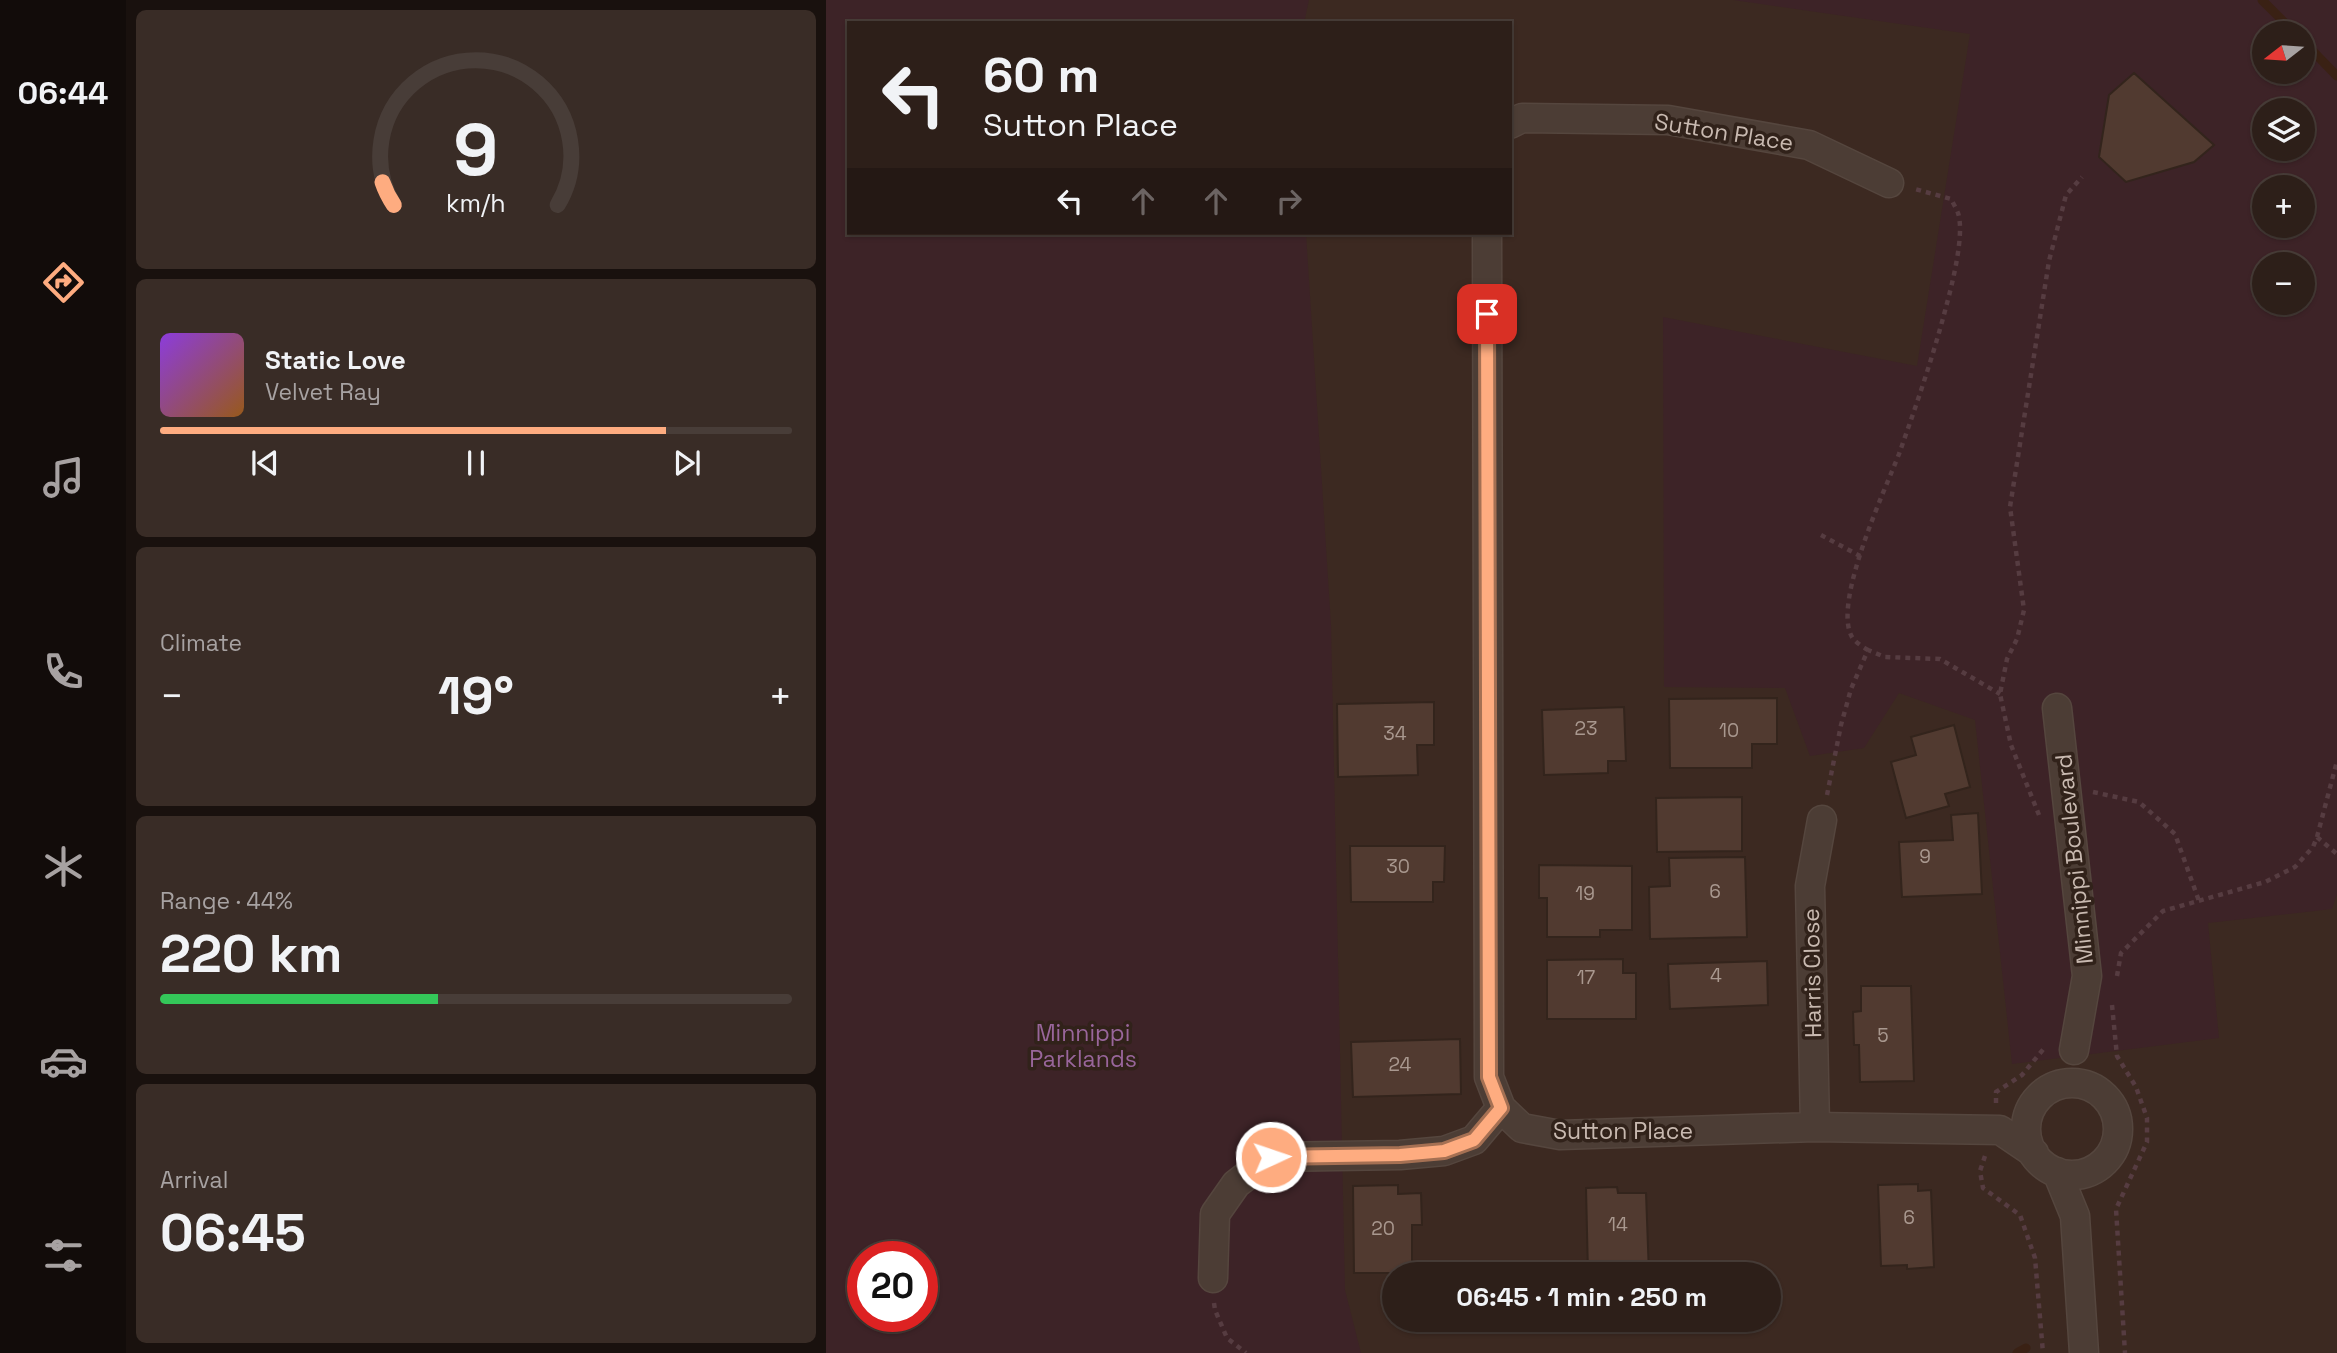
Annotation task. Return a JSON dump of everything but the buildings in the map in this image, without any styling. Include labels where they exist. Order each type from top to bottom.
[{"type":"street","name":"Sutton Place","points":[[1512,123],[1522,118],[1668,120],[1809,145],[1889,183]]},
{"type":"street","points":[[1213,1278],[1215,1214],[1236,1184],[1271,1157],[1400,1155],[1444,1151],[1474,1140],[1501,1108],[1489,1077],[1487,235]]},
{"type":"street","name":"Minnippi Boulevard","points":[[2057,708],[2087,975],[2061,1047]]},
{"type":"street","name":"Harris Close","points":[[1815,1127],[1810,886],[1822,820]]},
{"type":"street","points":[[2075,1216],[2100,1166],[2117,1140],[2116,1118],[2107,1098],[2095,1088],[2080,1083],[2065,1083],[2051,1088],[2039,1097],[2031,1109],[2027,1124],[2028,1139],[2034,1153],[2043,1164],[2057,1172],[2079,1174],[2100,1166]]},
{"type":"street","name":"Sutton Place","points":[[1501,1108],[1522,1128],[1560,1135],[1815,1127],[1997,1130]]},
{"type":"street","points":[[2031,1109],[1997,1130],[2034,1153]]},
{"type":"street","points":[[2057,1172],[2075,1216],[2084,1353]]},
{"type":"path","points":[[2042,824],[2011,745],[2000,694],[2007,659],[2017,639],[2024,610],[2010,507],[2025,402],[2053,248],[2066,195],[2082,177]]},
{"type":"path","points":[[1889,183],[1935,192],[1951,199],[1959,215],[1960,232],[1954,281],[1936,347],[1860,556],[1850,593],[1848,620],[1852,637],[1868,650],[1885,657],[1940,659],[2000,694]]},
{"type":"path","points":[[1821,535],[1860,556]]},
{"type":"path","points":[[1822,820],[1844,713],[1868,650]]},
{"type":"path","points":[[2116,978],[2121,953],[2163,911],[2265,882],[2295,867],[2313,847],[2317,837],[2337,761]]},
{"type":"path","points":[[2034,801],[2067,791],[2090,791],[2139,802],[2175,834],[2199,901]]},
{"type":"path","points":[[2317,837],[2337,854]]},
{"type":"path","points":[[2112,1003],[2117,1056],[2136,1087],[2147,1118],[2147,1142],[2116,1209],[2125,1353]]},
{"type":"path","points":[[2043,1353],[2035,1258],[2020,1215],[1983,1188],[1980,1171],[1997,1130],[1996,1093],[2061,1047]]},
{"type":"path","points":[[1213,1278],[1215,1310],[1227,1338],[1246,1353]]},
{"type":"green space","name":"Minnippi Parklands","points":[[826,0],[1309,0],[1304,21],[847,21],[847,235],[1306,235],[1331,625],[1345,1290],[1361,1353],[826,1353]]},
{"type":"green space","points":[[1733,0],[2337,0],[2337,894],[2332,909],[2208,923],[2219,1038],[2012,1064],[1975,720],[1899,693],[1864,748],[1810,756],[1785,688],[1664,687],[1663,317],[1917,366],[1970,34]]},
{"type":"waterway","points":[[2262,0],[2283,21]]},
{"type":"waterway","points":[[2315,53],[2337,76]]},
{"type":"waterway","points":[[2017,1353],[2026,1348]]},
{"type":"route","points":[[1271,1157],[1400,1155],[1444,1151],[1474,1140],[1501,1108],[1489,1077],[1487,314]]}]
